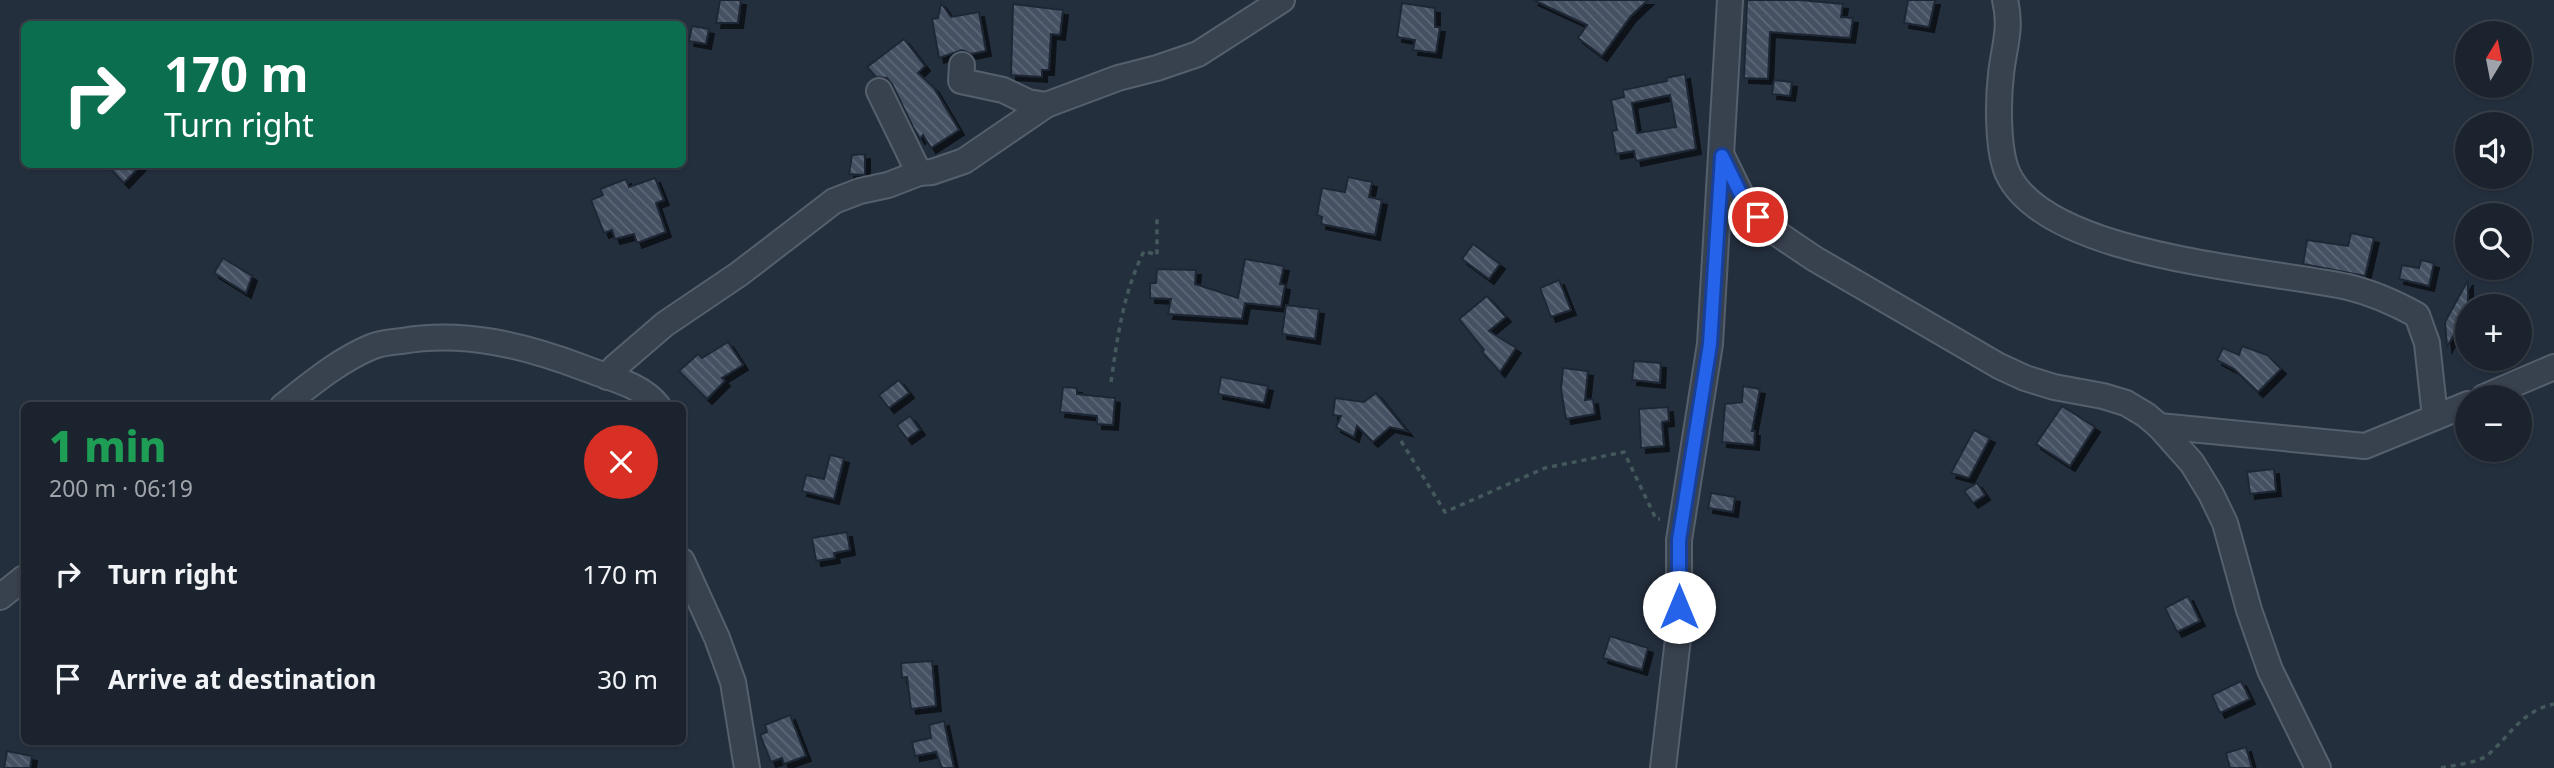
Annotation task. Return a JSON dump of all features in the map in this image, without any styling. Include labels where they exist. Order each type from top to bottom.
[{"type":"street","points":[[607,377],[665,324],[739,274],[834,201],[964,161],[1046,105],[1118,78],[1198,54],[1282,0]]},
{"type":"street","points":[[1663,768],[1679,630],[1679,540],[1710,344],[1730,0]]},
{"type":"street","points":[[2005,0],[2008,37],[2001,73],[1999,136],[2008,174],[2027,199],[2047,214],[2074,228],[2122,244],[2207,266],[2337,285],[2387,299],[2417,315],[2427,343],[2435,417]]},
{"type":"street","points":[[962,65],[961,81],[1003,90],[1028,102],[1046,105]]},
{"type":"street","points":[[878,91],[919,173]]},
{"type":"street","points":[[1722,156],[1742,197],[1758,217],[1815,259],[1999,366],[2045,384],[2126,403],[2159,426],[2192,463],[2225,523],[2249,610],[2270,670],[2318,768]]},
{"type":"street","points":[[288,402],[334,366],[373,346],[420,338],[457,337],[494,341],[548,354],[607,377],[650,398]]},
{"type":"street","points":[[633,351],[635,373],[650,398]]},
{"type":"street","points":[[2512,385],[2554,367]]},
{"type":"street","points":[[2159,426],[2365,446],[2455,409]]},
{"type":"street","points":[[686,570],[718,638],[733,682],[747,768]]},
{"type":"street","points":[[0,597],[21,580]]},
{"type":"path","points":[[1111,382],[1121,313],[1131,279],[1144,251],[1157,255],[1157,218]]},
{"type":"path","points":[[1401,441],[1445,512],[1545,468],[1624,452],[1656,519],[1684,519]]},
{"type":"path","points":[[2441,768],[2487,756],[2510,729],[2540,707],[2554,704]]},
{"type":"building","points":[[720,0],[741,0],[738,23],[716,23]]},
{"type":"building","points":[[1533,0],[1648,0],[1631,16],[1602,56],[1578,38],[1587,25]]},
{"type":"building","points":[[1747,0],[1800,0],[1843,4],[1841,17],[1853,18],[1850,38],[1770,32],[1768,79],[1744,78]]},
{"type":"building","points":[[1908,0],[1935,0],[1929,27],[1904,23]]},
{"type":"building","points":[[941,3],[951,17],[979,12],[986,51],[971,54],[962,50],[939,58],[932,19],[938,18]]},
{"type":"building","points":[[1402,3],[1435,8],[1435,27],[1440,27],[1436,53],[1413,50],[1415,40],[1397,37]]},
{"type":"building","points":[[1013,4],[1063,10],[1060,35],[1051,34],[1049,70],[1042,70],[1042,77],[1011,75]]},
{"type":"building","points":[[692,26],[709,29],[706,44],[689,41]]},
{"type":"building","points":[[904,39],[925,66],[918,73],[934,88],[959,130],[931,148],[923,135],[920,139],[892,84],[887,78],[876,77],[867,67]]},
{"type":"building","points":[[1685,74],[1696,149],[1636,161],[1634,151],[1616,154],[1612,131],[1617,130],[1611,100],[1624,97],[1623,90],[1667,81],[1666,78]],"holes":[[[1670,95],[1676,127],[1637,133],[1632,103]]]},
{"type":"building","points":[[1774,80],[1792,82],[1790,96],[1772,94]]},
{"type":"building","points":[[865,154],[865,175],[849,174],[852,155]]},
{"type":"building","points":[[110,168],[138,168],[124,183]]},
{"type":"building","points":[[1348,177],[1372,182],[1369,197],[1382,200],[1375,235],[1321,224],[1322,217],[1317,215],[1322,188],[1345,192]]},
{"type":"building","points":[[655,178],[664,200],[656,203],[666,232],[637,243],[634,234],[615,239],[612,230],[604,233],[591,200],[603,195],[600,189],[626,179],[629,187]]},
{"type":"building","points":[[2351,233],[2374,238],[2365,276],[2303,264],[2307,240],[2348,246]]},
{"type":"building","points":[[1473,244],[1500,264],[1489,279],[1462,259]]},
{"type":"building","points":[[223,258],[252,276],[246,293],[214,273]]},
{"type":"building","points":[[1245,259],[1284,266],[1280,284],[1285,285],[1281,307],[1245,303],[1242,319],[1168,314],[1171,299],[1150,298],[1150,283],[1156,283],[1157,269],[1196,270],[1195,284],[1238,298]]},
{"type":"building","points":[[2421,260],[2434,263],[2429,286],[2399,279],[2402,265],[2419,268]]},
{"type":"building","points":[[1559,280],[1571,310],[1551,317],[1540,288]]},
{"type":"building","points":[[2468,280],[2468,294],[2460,294]]},
{"type":"building","points":[[1487,296],[1506,317],[1489,331],[1516,348],[1500,372],[1459,319]]},
{"type":"building","points":[[2455,304],[2455,333],[2447,347],[2445,322]]},
{"type":"building","points":[[1286,305],[1319,309],[1315,339],[1282,334]]},
{"type":"building","points":[[728,342],[743,365],[722,378],[725,381],[707,399],[679,371],[698,354],[702,358]]},
{"type":"building","points":[[2242,346],[2267,355],[2281,369],[2258,392],[2234,369],[2217,360],[2223,348],[2239,355]]},
{"type":"building","points":[[1634,361],[1661,363],[1660,383],[1632,380]]},
{"type":"building","points":[[1563,368],[1588,371],[1585,400],[1593,399],[1595,414],[1566,419],[1561,389]]},
{"type":"building","points":[[1221,377],[1268,386],[1264,403],[1218,394]]},
{"type":"building","points":[[899,380],[909,393],[889,408],[879,395]]},
{"type":"building","points":[[1743,386],[1760,389],[1752,431],[1755,431],[1754,445],[1722,442],[1725,404],[1742,402]]},
{"type":"building","points":[[1063,387],[1077,388],[1077,394],[1115,398],[1113,425],[1097,424],[1097,416],[1060,412]]},
{"type":"building","points":[[1376,393],[1407,431],[1390,427],[1373,442],[1357,426],[1354,437],[1336,427],[1341,416],[1333,415],[1335,398],[1364,402]]},
{"type":"building","points":[[2062,406],[2095,427],[2070,466],[2036,444]]},
{"type":"building","points":[[1668,407],[1669,421],[1662,422],[1664,446],[1641,448],[1639,409]]},
{"type":"building","points":[[910,416],[920,430],[907,439],[897,425]]},
{"type":"building","points":[[1974,430],[1990,438],[1969,478],[1951,473]]},
{"type":"building","points":[[830,455],[844,458],[834,499],[802,491],[806,475],[824,479]]},
{"type":"building","points":[[2274,469],[2276,491],[2250,494],[2247,472]]},
{"type":"building","points":[[1977,483],[1985,495],[1973,503],[1964,491]]},
{"type":"building","points":[[1711,493],[1735,497],[1733,512],[1708,508]]},
{"type":"building","points":[[847,532],[850,550],[834,553],[835,558],[816,561],[812,538]]},
{"type":"building","points":[[2188,596],[2200,621],[2177,632],[2165,608]]},
{"type":"building","points":[[1610,636],[1648,648],[1642,670],[1603,658]]},
{"type":"building","points":[[932,661],[936,706],[911,709],[907,677],[902,678],[901,663]]},
{"type":"building","points":[[2241,681],[2250,699],[2220,713],[2212,695]]},
{"type":"building","points":[[790,715],[806,756],[784,764],[782,758],[771,762],[760,735],[767,732],[765,725]]},
{"type":"building","points":[[944,721],[954,768],[942,768],[936,752],[915,756],[912,742],[931,738],[929,725]]},
{"type":"building","points":[[2246,747],[2252,768],[2230,768],[2226,753]]},
{"type":"building","points":[[7,751],[32,756],[30,768],[4,768]]},
{"type":"route","points":[[1679,607],[1679,540],[1710,344],[1722,156],[1742,197],[1758,217]]}]
